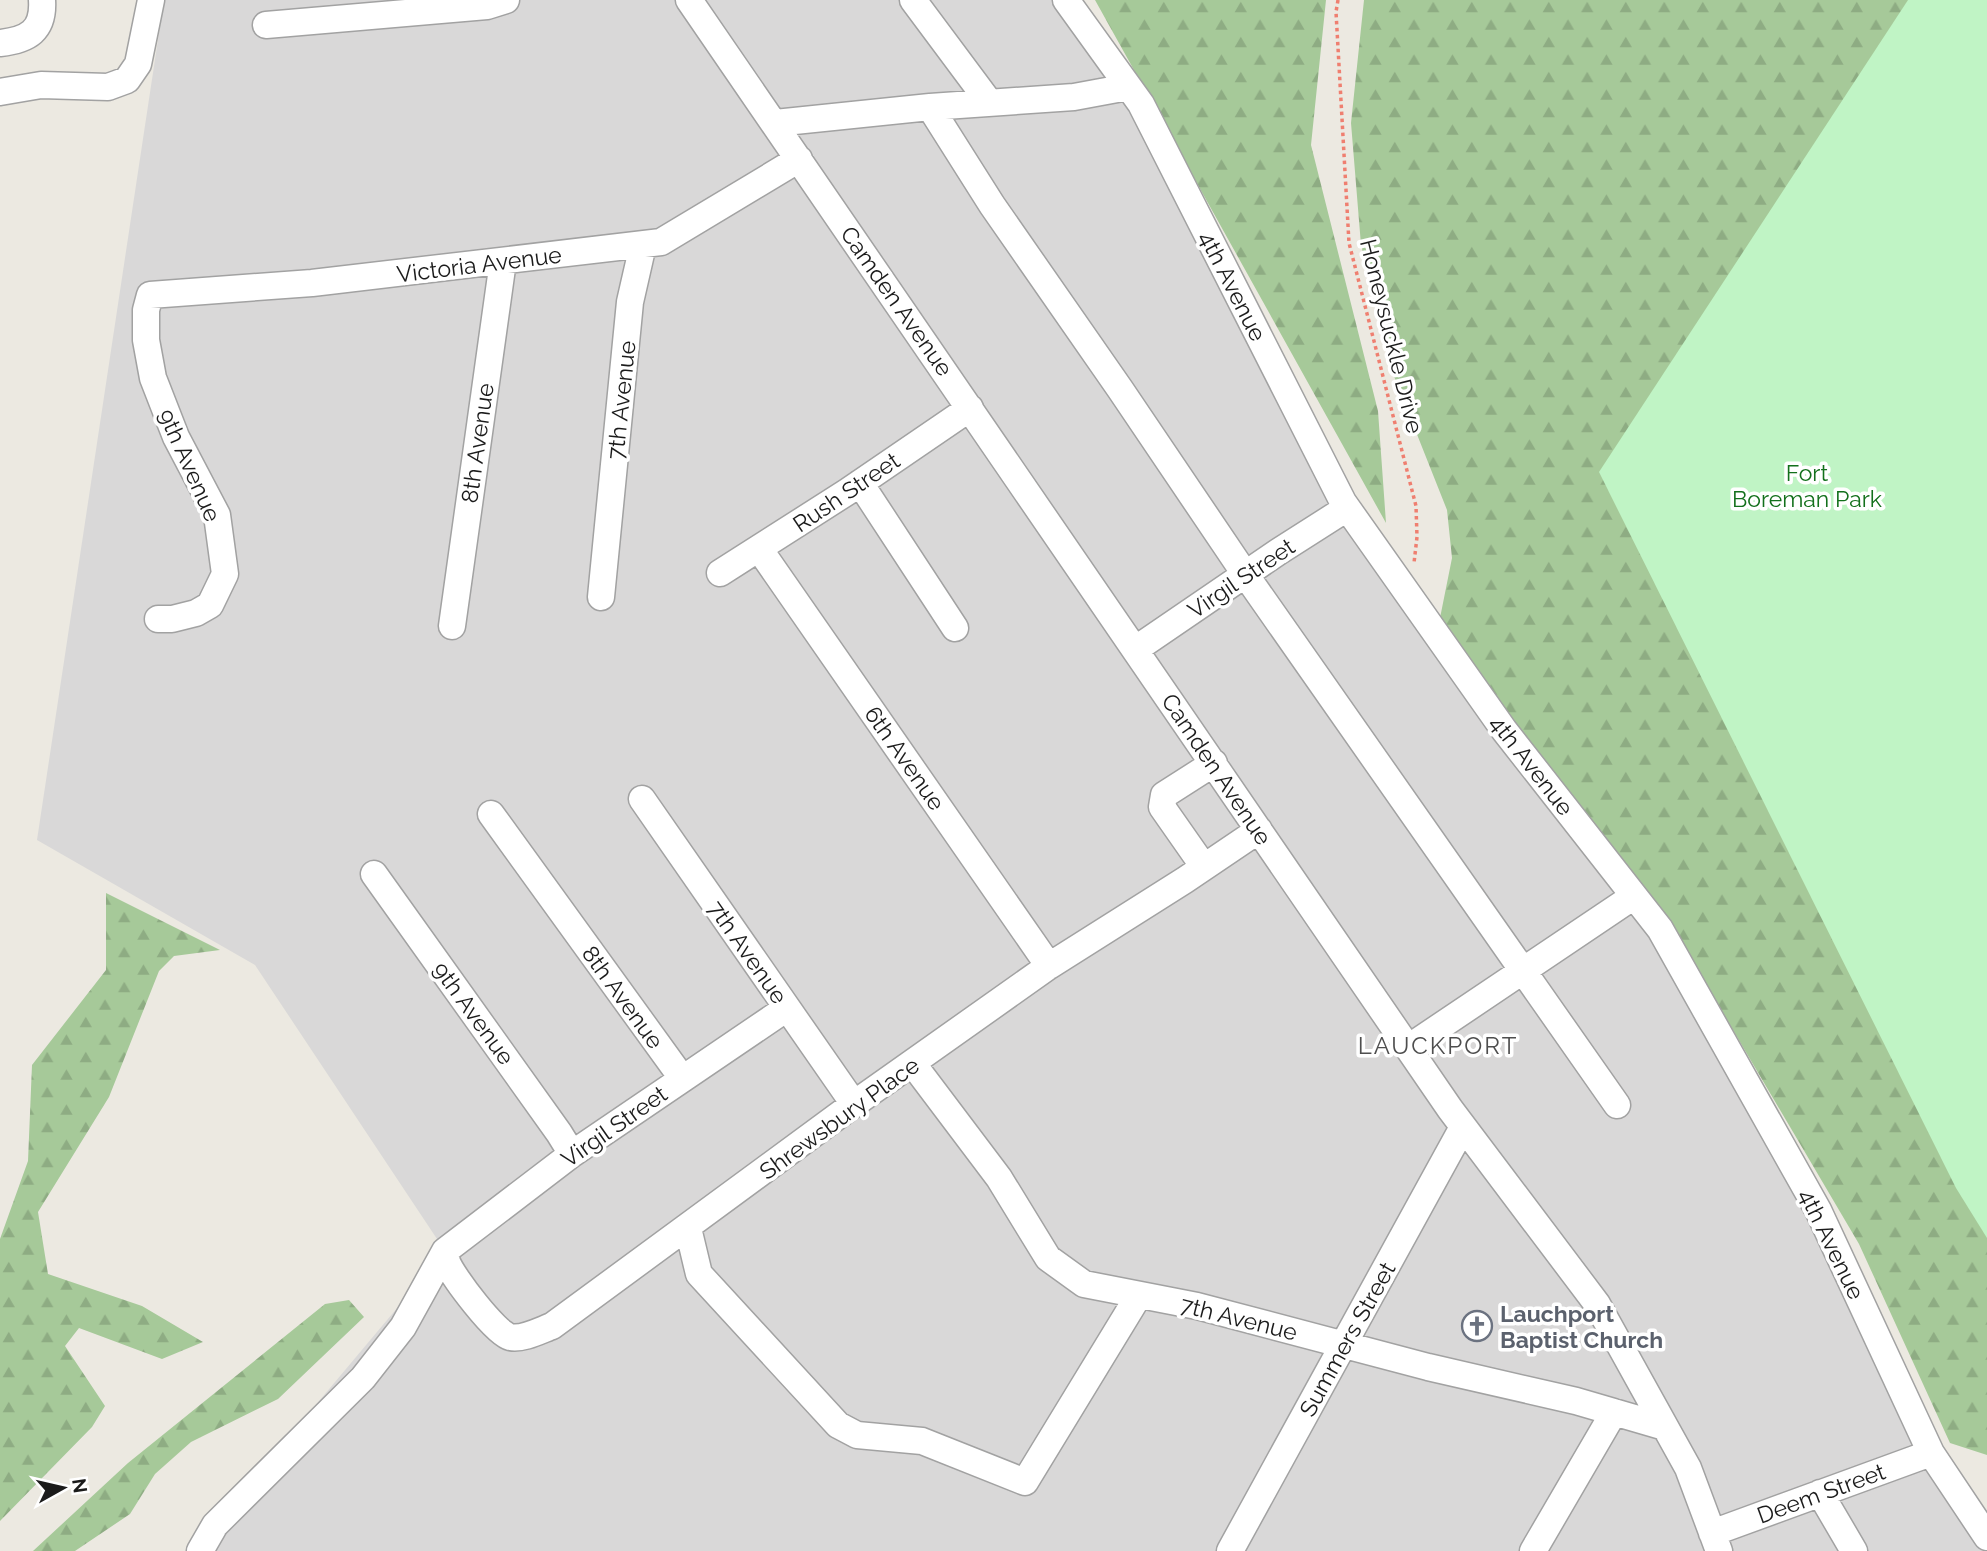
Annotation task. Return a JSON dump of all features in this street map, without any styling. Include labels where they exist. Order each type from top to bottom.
[{"type":"street","points":[[10,41],[38,28],[43,10],[42,0]]},
{"type":"street","points":[[0,92],[41,85],[108,87],[127,80],[138,64],[151,0]]},
{"type":"street","points":[[266,25],[486,6],[506,0]]},
{"type":"street","name":"Camden Avenue","points":[[690,0],[1408,1048],[1463,1127],[1597,1304],[1688,1468],[1715,1542]]},
{"type":"street","points":[[913,0],[989,102]]},
{"type":"street","name":"4th Avenue","points":[[1066,0],[1141,104],[1347,508],[1504,730],[1660,929],[1818,1210],[1931,1453],[1987,1537]]},
{"type":"street","points":[[775,124],[930,107],[1074,97],[1129,87]]},
{"type":"street","points":[[930,107],[992,205],[1245,575],[1617,1105]]},
{"type":"street","name":"Victoria Avenue","points":[[146,310],[150,295],[312,284],[662,242],[799,159]]},
{"type":"street","name":"7th Avenue","points":[[601,597],[631,302],[643,245]]},
{"type":"street","name":"8th Avenue","points":[[452,626],[503,261]]},
{"type":"street","name":"9th Avenue","points":[[146,310],[146,340],[153,378],[176,437],[217,514],[225,574],[210,605],[196,613],[172,619],[158,619]]},
{"type":"street","name":"Rush Street","points":[[720,573],[760,550],[970,408]]},
{"type":"street","points":[[860,483],[955,628]]},
{"type":"street","name":"Virgil Street","points":[[1136,649],[1347,508]]},
{"type":"street","name":"6th Avenue","points":[[760,550],[1049,966]]},
{"type":"street","points":[[1204,867],[1163,807],[1164,795],[1214,763]]},
{"type":"street","name":"7th Avenue","points":[[642,799],[854,1104]]},
{"type":"street","name":"8th Avenue","points":[[491,814],[682,1078]]},
{"type":"street","name":"Shrewsbury Place","points":[[445,1251],[447,1262],[497,1330],[510,1337],[552,1326],[854,1104],[1049,966],[1259,830]]},
{"type":"street","name":"9th Avenue","points":[[374,874],[572,1154]]},
{"type":"street","points":[[1408,1048],[1634,896]]},
{"type":"street","name":"Virgil Street","points":[[445,1251],[572,1154],[787,1008]]},
{"type":"street","name":"7th Avenue","points":[[913,1064],[999,1178],[1048,1258],[1084,1284],[1197,1306],[1428,1367],[1576,1401],[1665,1427]]},
{"type":"street","name":"Summers Street","points":[[1230,1551],[1463,1127]]},
{"type":"street","points":[[688,1228],[699,1274],[838,1425],[857,1435],[922,1441],[1026,1482],[1139,1295]]},
{"type":"street","points":[[200,1551],[215,1525],[363,1378],[404,1327],[445,1251]]},
{"type":"street","points":[[1533,1551],[1614,1412]]},
{"type":"street","name":"Deem Street","points":[[1715,1542],[1820,1493],[1931,1453]]},
{"type":"street","points":[[1820,1493],[1854,1551]]},
{"type":"path","name":"Honeysuckle Drive","points":[[1338,0],[1336,12],[1349,243],[1416,506],[1417,537],[1408,594]]},
{"type":"shaded area","points":[[164,0],[1066,0],[1128,87],[1347,508],[1660,929],[1987,1537],[1987,1551],[213,1551],[215,1525],[445,1251],[255,965],[37,840]]},
{"type":"green space","points":[[1095,0],[1326,0],[1311,145],[1378,411],[1386,523]]},
{"type":"green space","points":[[1364,0],[1987,0],[1987,1455],[1950,1443],[1859,1244],[1684,947],[1439,623],[1452,558],[1447,510],[1395,379],[1361,245],[1351,123]]},
{"type":"green space","name":"Fort Boreman Park","points":[[1908,0],[1987,0],[1987,1238],[1956,1188],[1599,472]]},
{"type":"green space","points":[[106,893],[220,950],[174,956],[159,971],[109,1097],[38,1212],[48,1274],[142,1306],[203,1342],[162,1359],[79,1328],[65,1346],[105,1406],[92,1427],[0,1521],[0,1239],[28,1161],[32,1065],[106,970]]},
{"type":"green space","points":[[349,1300],[364,1317],[278,1399],[191,1442],[155,1474],[130,1514],[75,1551],[33,1551],[128,1463],[325,1304]]},
{"type":"place","name":"Lauchport Baptist Church","points":[[1477,1326]]},
{"type":"district","name":"LAUCKPORT","points":[[1438,1045]]}]
